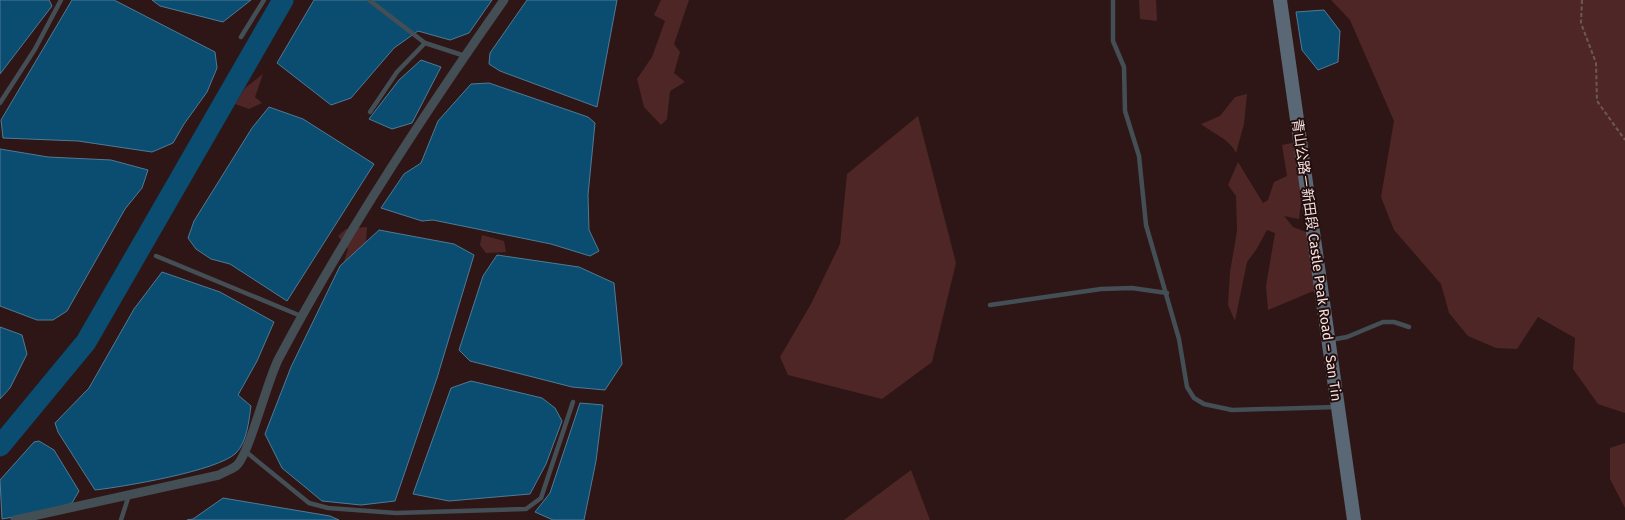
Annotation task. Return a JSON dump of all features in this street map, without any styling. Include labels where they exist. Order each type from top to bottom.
[{"type":"main road","name":"青山公路－新田段 Castle Peak Road – San Tin","points":[[1280,0],[1354,520]]},
{"type":"street","points":[[15,520],[219,475],[237,465],[245,451],[268,382],[301,316],[398,158],[504,0]]},
{"type":"lane","points":[[0,103],[35,49],[61,0]]},
{"type":"lane","points":[[241,37],[264,0]]},
{"type":"lane","points":[[369,0],[425,43],[465,56]]},
{"type":"lane","points":[[1113,0],[1113,41],[1124,68],[1125,111],[1139,156],[1146,225],[1167,292],[1179,339],[1187,387],[1194,398],[1204,404],[1232,410],[1338,407]]},
{"type":"lane","points":[[370,112],[397,72],[425,43]]},
{"type":"lane","points":[[156,256],[301,316]]},
{"type":"lane","points":[[990,305],[1101,289],[1132,288],[1167,292]]},
{"type":"lane","points":[[1328,341],[1347,337],[1382,322],[1394,322],[1409,327]]},
{"type":"lane","points":[[245,451],[309,503],[328,508],[396,513],[526,509],[542,498],[573,402]]},
{"type":"lane","points":[[121,520],[129,495]]},
{"type":"path","points":[[1582,0],[1581,23],[1596,63],[1597,101],[1625,140]]},
{"type":"shaded area","points":[[661,0],[689,0],[674,44],[680,52],[674,73],[685,82],[670,91],[667,119],[661,125],[644,107],[637,79],[652,57],[665,21],[654,15]]},
{"type":"shaded area","points":[[1139,0],[1156,0],[1157,21],[1140,19]]},
{"type":"shaded area","points":[[1331,0],[1625,0],[1625,413],[1598,404],[1573,369],[1575,338],[1538,317],[1517,349],[1496,348],[1468,336],[1449,313],[1441,284],[1394,230],[1381,197],[1394,121],[1350,20]]},
{"type":"shaded area","points":[[263,74],[255,97],[262,103],[249,109],[235,104],[245,88]]},
{"type":"shaded area","points":[[1247,94],[1244,124],[1236,153],[1230,144],[1201,124],[1220,116],[1235,97]]},
{"type":"shaded area","points":[[918,116],[956,263],[932,362],[882,399],[788,375],[780,357],[811,304],[840,244],[847,174]]},
{"type":"shaded area","points":[[1297,142],[1303,184],[1299,219],[1284,216],[1293,227],[1311,234],[1318,289],[1268,310],[1266,286],[1275,233],[1267,230],[1247,262],[1235,321],[1228,305],[1230,272],[1237,231],[1236,196],[1228,185],[1238,162],[1263,203],[1268,200],[1274,182],[1287,176],[1282,145]]},
{"type":"shaded area","points":[[367,227],[366,242],[342,268],[348,249],[338,236],[346,229]]},
{"type":"shaded area","points":[[482,235],[504,241],[506,252],[486,253],[480,245]]},
{"type":"shaded area","points":[[1625,443],[1625,508],[1610,479],[1610,448]]},
{"type":"shaded area","points":[[911,470],[930,520],[844,520]]},
{"type":"water","points":[[0,0],[49,0],[52,6],[0,74]]},
{"type":"water","points":[[72,0],[114,0],[215,52],[217,68],[207,92],[173,143],[152,152],[78,141],[3,138],[1,120]]},
{"type":"water","points":[[152,0],[251,0],[223,22],[160,6]]},
{"type":"water","points":[[314,0],[492,0],[469,33],[450,40],[418,31],[394,48],[351,98],[331,105],[277,63]]},
{"type":"water","points":[[527,0],[617,0],[597,107],[500,71],[489,64],[490,53]]},
{"type":"water","points":[[1324,10],[1340,31],[1338,62],[1318,70],[1302,50],[1296,12]]},
{"type":"water","points":[[421,60],[441,67],[412,123],[392,129],[369,119],[399,80]]},
{"type":"water","points":[[489,83],[588,117],[595,123],[588,195],[589,230],[599,251],[590,256],[551,244],[433,220],[422,221],[381,208],[404,174],[421,163],[438,121],[471,84]]},
{"type":"water","points":[[269,107],[303,119],[374,164],[287,301],[230,264],[211,259],[196,249],[188,238],[194,221],[252,128]]},
{"type":"water","points":[[0,149],[48,157],[111,160],[148,170],[142,188],[125,209],[67,311],[53,320],[37,320],[0,306]]},
{"type":"water","points":[[379,230],[454,244],[474,255],[437,378],[395,501],[361,505],[322,501],[282,468],[265,434],[291,367],[340,266]]},
{"type":"water","points":[[497,255],[579,267],[614,283],[622,364],[605,390],[572,387],[470,361],[459,350],[483,276]]},
{"type":"water","points":[[162,272],[220,292],[274,322],[257,361],[238,395],[251,406],[245,437],[236,453],[226,460],[210,466],[169,477],[95,490],[58,432],[55,423],[89,388],[134,309]]},
{"type":"water","points":[[0,327],[22,335],[27,354],[10,388],[0,399]]},
{"type":"water","points":[[471,381],[542,398],[555,408],[562,421],[546,464],[530,494],[449,501],[413,494],[451,388]]},
{"type":"water","points":[[580,403],[603,405],[596,461],[584,520],[553,520],[535,512],[550,493]]},
{"type":"water","points":[[39,441],[54,450],[79,491],[72,503],[44,512],[2,519],[0,480],[34,442]]},
{"type":"water","points":[[223,498],[330,516],[339,520],[187,520],[193,519]]},
{"type":"waterway","points":[[0,446],[86,342],[283,0]]}]
